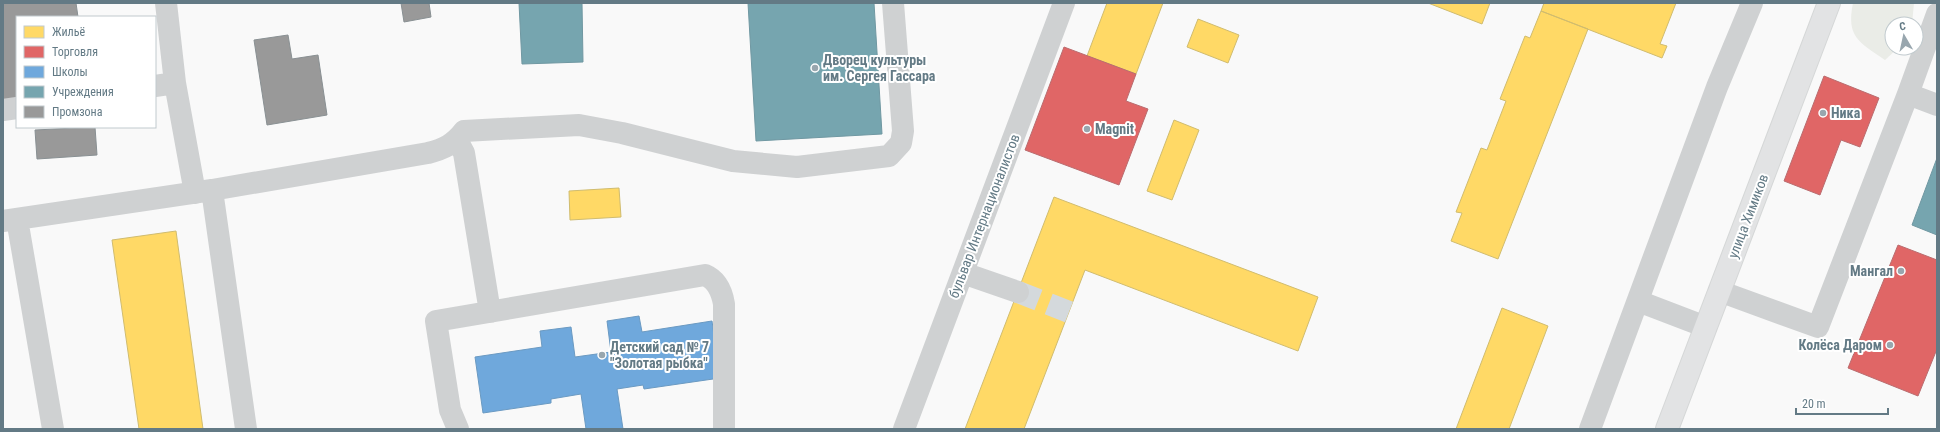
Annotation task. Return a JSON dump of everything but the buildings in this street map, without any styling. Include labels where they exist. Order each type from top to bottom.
[{"type":"main road","name":"улица Химиков","points":[[1667,429],[1829,3]]},
{"type":"street","points":[[166,3],[165,85],[204,191],[246,429]]},
{"type":"street","points":[[53,429],[10,220],[204,191],[428,153],[444,149],[457,140],[464,131],[579,125],[622,133],[733,161],[797,167],[889,156],[901,143],[903,131],[893,3]]},
{"type":"street","name":"бульвар Интернационалистов","points":[[904,429],[1064,3]]},
{"type":"street","points":[[1590,429],[1717,87],[1752,3]]},
{"type":"street","points":[[1719,291],[1818,327],[1908,94],[1937,14]]},
{"type":"street","points":[[1908,94],[1937,105]]},
{"type":"street","points":[[3,110],[16,108]]},
{"type":"street","points":[[457,140],[464,153],[490,312]]},
{"type":"street","points":[[963,273],[1018,292]]},
{"type":"street","points":[[458,429],[450,410],[436,320],[704,275],[712,278],[722,293],[724,304],[724,429]]},
{"type":"street","points":[[1638,302],[1706,327]]},
{"type":"shaded area","points":[[1853,3],[1914,3],[1913,16],[1884,16],[1884,56],[1889,56],[1885,60],[1857,38],[1851,24]]},
{"type":"tunnel","points":[[1018,292],[1069,312]]},
{"type":"place","name":"Дворец культуры им. Сергея Гассара","points":[[815,68]]},
{"type":"place","name":"Ника","points":[[1823,113]]},
{"type":"place","name":"Magnit","points":[[1087,129]]},
{"type":"place","name":"Мангал","points":[[1901,271]]},
{"type":"place","name":"Колёса Даром","points":[[1890,345]]},
{"type":"place","name":"Детский сад № 7 \"Золотая рыбка\"","points":[[602,355]]}]
